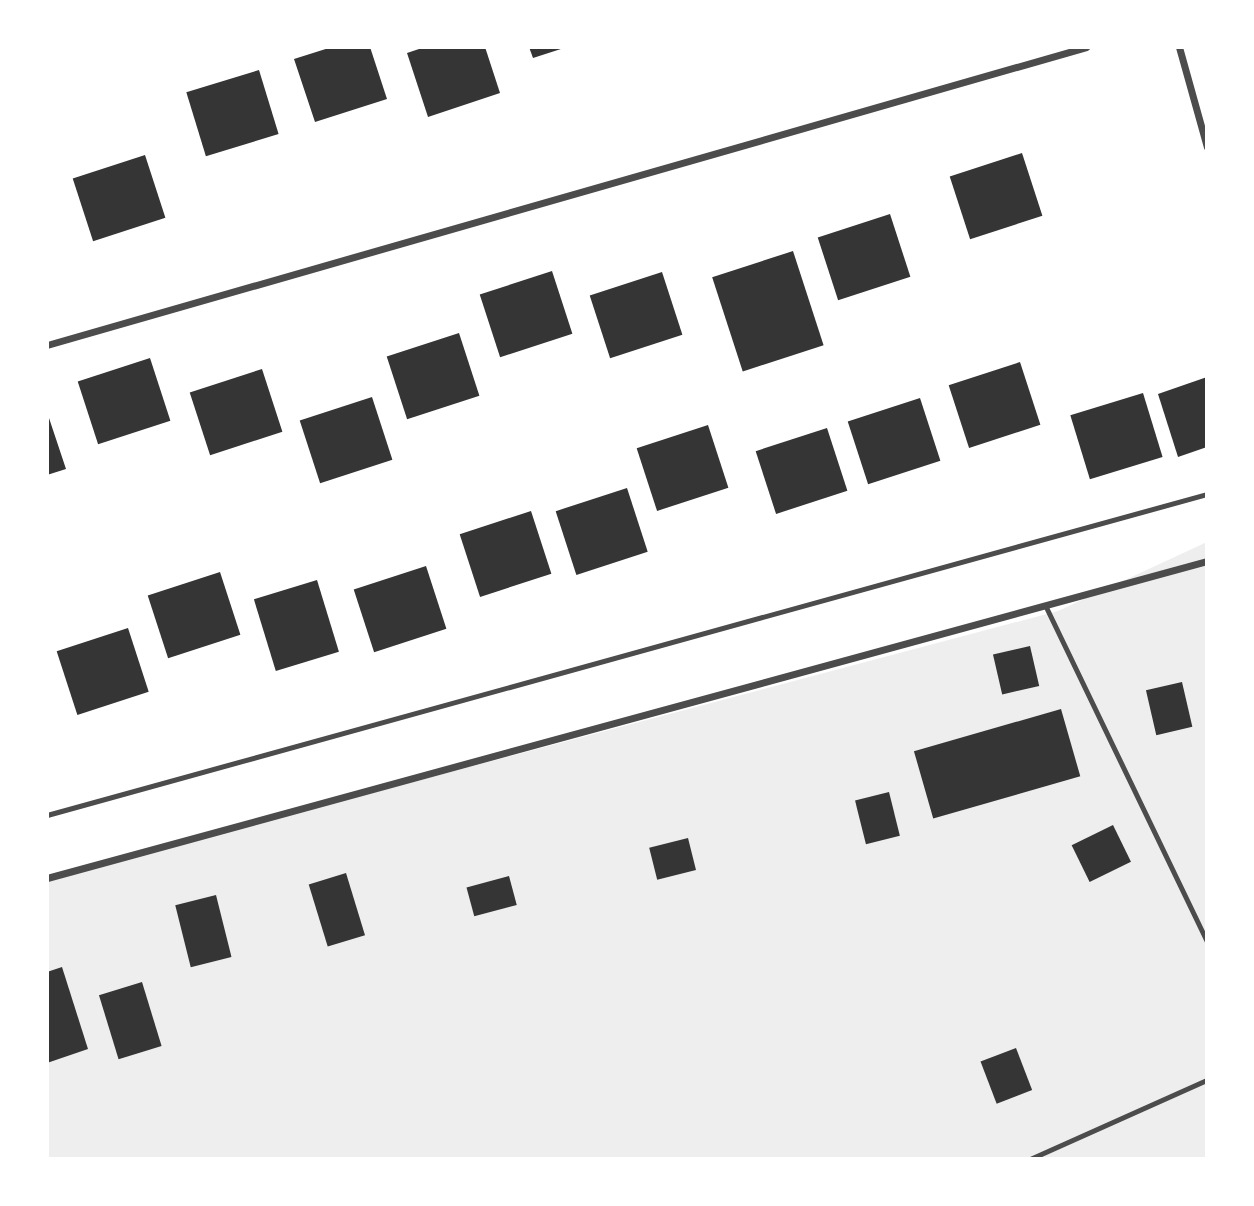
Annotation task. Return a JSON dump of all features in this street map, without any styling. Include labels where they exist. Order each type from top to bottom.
[{"type":"street","points":[[47,345],[1086,47]]},
{"type":"street","points":[[1179,47],[1207,147]]},
{"type":"street","points":[[47,877],[1207,561]]},
{"type":"lane","points":[[47,816],[1207,494]]},
{"type":"lane","points":[[1045,605],[1207,942]]},
{"type":"lane","points":[[1030,1159],[1207,1080]]},
{"type":"shaded area","points":[[1207,542],[1207,1159],[47,1159],[47,879],[1058,611]]},
{"type":"building","points":[[332,47],[370,47],[387,99],[315,122],[294,59]]},
{"type":"building","points":[[425,47],[485,47],[500,93],[428,117],[407,53]]},
{"type":"building","points":[[529,47],[564,47],[564,48],[533,58]]},
{"type":"building","points":[[259,70],[279,134],[206,156],[186,92]]},
{"type":"building","points":[[1022,153],[1042,216],[970,239],[950,176]]},
{"type":"building","points":[[145,155],[165,218],[93,241],[73,178]]},
{"type":"building","points":[[890,214],[910,277],[838,300],[818,237]]},
{"type":"building","points":[[793,251],[824,345],[743,371],[712,277]]},
{"type":"building","points":[[552,271],[572,334],[500,357],[480,294]]},
{"type":"building","points":[[662,272],[682,335],[610,358],[590,295]]},
{"type":"building","points":[[459,333],[479,396],[407,419],[387,356]]},
{"type":"building","points":[[150,358],[170,421],[98,444],[78,381]]},
{"type":"building","points":[[1020,362],[1040,425],[969,448],[949,385]]},
{"type":"building","points":[[262,369],[282,432],[210,455],[190,392]]},
{"type":"building","points":[[1207,377],[1207,447],[1178,457],[1158,394]]},
{"type":"building","points":[[1143,393],[1163,457],[1090,479],[1070,415]]},
{"type":"building","points":[[372,397],[392,460],[320,483],[300,420]]},
{"type":"building","points":[[920,398],[940,461],[868,484],[848,421]]},
{"type":"building","points":[[47,412],[66,469],[47,475]]},
{"type":"building","points":[[708,425],[728,488],[657,511],[637,448]]},
{"type":"building","points":[[827,428],[847,491],[776,514],[756,451]]},
{"type":"building","points":[[627,488],[648,552],[576,575],[556,511]]},
{"type":"building","points":[[531,511],[551,574],[480,597],[460,534]]},
{"type":"building","points":[[426,566],[446,629],[374,652],[354,589]]},
{"type":"building","points":[[220,572],[240,635],[168,658],[148,595]]},
{"type":"building","points":[[317,580],[339,652],[276,671],[254,599]]},
{"type":"building","points":[[128,628],[149,692],[77,715],[57,651]]},
{"type":"building","points":[[1030,646],[1039,686],[1002,694],[993,655]]},
{"type":"building","points":[[1182,682],[1192,727],[1156,735],[1146,690]]},
{"type":"building","points":[[1061,709],[1080,776],[933,818],[914,751]]},
{"type":"building","points":[[889,792],[900,836],[866,844],[855,800]]},
{"type":"building","points":[[1113,825],[1131,862],[1090,882],[1072,845]]},
{"type":"building","points":[[688,838],[696,870],[657,880],[649,848]]},
{"type":"building","points":[[346,873],[365,935],[328,947],[309,884]]},
{"type":"building","points":[[509,876],[517,905],[474,916],[466,887]]},
{"type":"building","points":[[216,895],[231,957],[191,967],[175,905]]},
{"type":"building","points":[[62,967],[88,1049],[47,1063],[47,972]]},
{"type":"building","points":[[142,982],[162,1046],[119,1059],[99,995]]},
{"type":"building","points":[[1016,1048],[1032,1090],[997,1104],[981,1062]]}]
